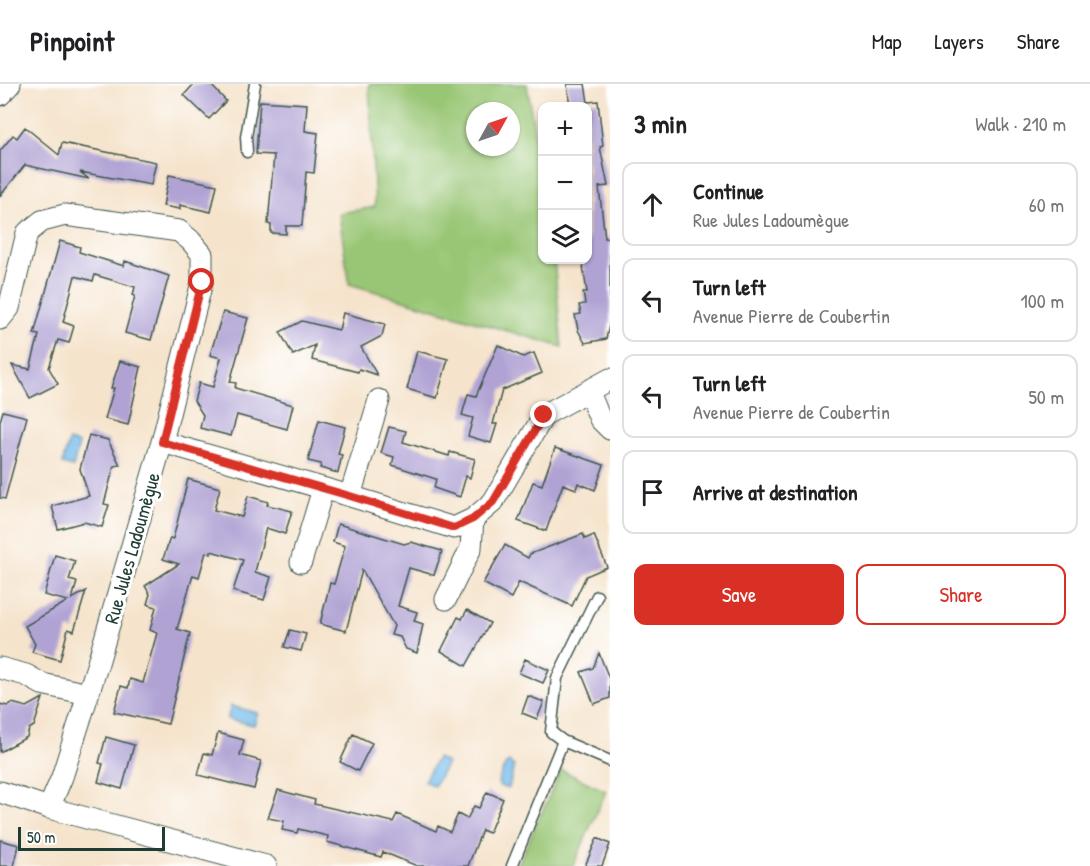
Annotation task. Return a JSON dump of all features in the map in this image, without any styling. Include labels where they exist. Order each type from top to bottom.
[{"type":"street","points":[[0,95],[10,84]]},
{"type":"street","name":"Rue Jules Ladoumègue","points":[[0,319],[9,308],[27,233],[42,221],[65,215],[178,231],[202,254],[202,282],[162,442],[88,694],[49,808]]},
{"type":"street","points":[[162,442],[454,528],[473,519],[493,502],[544,415],[610,379]]},
{"type":"street","points":[[589,392],[600,419],[610,429]]},
{"type":"street","points":[[350,496],[379,400]]},
{"type":"street","points":[[301,562],[323,489]]},
{"type":"street","points":[[446,599],[471,548],[473,519]]},
{"type":"street","points":[[0,668],[26,675],[42,684],[88,694]]},
{"type":"street","points":[[0,792],[49,808],[266,866]]},
{"type":"lane","points":[[247,152],[246,137],[255,84]]},
{"type":"lane","points":[[597,596],[557,678],[551,732],[563,741],[610,761]]},
{"type":"lane","points":[[512,866],[563,741]]},
{"type":"green space","points":[[369,84],[527,84],[538,157],[538,264],[554,264],[562,347],[349,284],[339,213],[375,207]]},
{"type":"green space","points":[[561,770],[606,791],[573,866],[520,866],[518,865]]},
{"type":"water","points":[[69,441],[79,444],[73,467],[62,464]]},
{"type":"water","points":[[231,706],[258,713],[254,725],[227,719]]},
{"type":"water","points":[[437,758],[447,763],[434,786],[424,781]]},
{"type":"water","points":[[509,762],[514,766],[509,788],[504,788],[498,782],[505,765]]},
{"type":"building","points":[[194,84],[210,84],[226,101],[209,119],[184,95]]},
{"type":"building","points":[[567,84],[585,84],[588,102],[569,102]]},
{"type":"building","points":[[260,101],[307,104],[305,131],[318,133],[314,173],[306,172],[302,226],[286,226],[286,234],[271,233],[271,225],[268,224],[274,155],[256,154]]},
{"type":"building","points":[[598,101],[603,146],[600,147],[608,186],[599,187],[605,238],[610,237],[610,321],[606,339],[585,343],[578,330],[575,315],[581,314],[579,305],[585,304],[583,292],[587,292],[583,264],[592,264],[592,102],[588,102]]},
{"type":"building","points":[[25,127],[59,155],[62,143],[156,162],[151,185],[80,172],[89,179],[25,165],[0,196],[0,151],[13,135],[17,138]]},
{"type":"building","points":[[169,175],[217,185],[211,212],[180,205],[180,209],[163,206]]},
{"type":"building","points":[[60,241],[80,247],[79,252],[124,266],[125,261],[169,276],[151,340],[125,333],[135,296],[133,295],[135,287],[95,275],[93,281],[75,276],[63,322],[74,326],[69,343],[58,340],[49,368],[58,384],[30,398],[12,365],[30,369],[39,335],[34,334]]},
{"type":"building","points":[[223,312],[248,318],[230,382],[236,383],[235,388],[293,405],[287,429],[237,415],[231,436],[200,428],[203,415],[194,401],[199,383],[213,387],[221,358],[210,355]]},
{"type":"building","points":[[343,313],[385,324],[382,336],[361,347],[377,375],[312,360],[315,345],[293,355],[280,332],[302,321],[339,330]]},
{"type":"building","points":[[498,345],[523,357],[534,353],[542,373],[502,390],[493,424],[497,424],[491,443],[468,436],[473,418],[462,415],[468,394],[476,396]]},
{"type":"building","points":[[417,351],[448,359],[437,398],[407,389]]},
{"type":"building","points":[[120,361],[141,367],[128,425],[105,419],[114,388],[111,388]]},
{"type":"building","points":[[3,411],[27,417],[5,499],[0,498],[0,421]]},
{"type":"building","points":[[319,420],[345,427],[338,454],[342,455],[338,473],[320,468],[321,464],[308,461]]},
{"type":"building","points":[[389,427],[406,431],[403,442],[449,456],[450,452],[475,459],[470,478],[466,476],[460,497],[434,488],[436,479],[392,465],[394,457],[381,453]]},
{"type":"building","points":[[89,435],[108,440],[120,465],[114,466],[104,504],[109,505],[102,527],[84,522],[58,529],[52,506],[89,496],[80,469]]},
{"type":"building","points":[[555,448],[604,465],[595,490],[578,483],[576,489],[563,484],[546,531],[518,521],[533,482],[542,485]]},
{"type":"building","points":[[188,479],[220,488],[214,510],[242,517],[248,496],[268,502],[267,505],[292,511],[285,534],[266,528],[255,572],[271,577],[264,600],[233,591],[243,560],[211,551],[211,554],[206,552],[199,577],[193,575],[177,629],[190,633],[168,724],[114,712],[121,686],[128,688],[130,679],[143,683],[157,633],[150,630],[156,607],[147,604],[150,594],[145,586],[179,564],[163,559],[170,538],[173,539]]},
{"type":"building","points":[[338,524],[404,544],[411,542],[442,551],[434,575],[409,568],[398,606],[417,612],[414,621],[423,624],[417,653],[406,649],[400,637],[391,635],[394,626],[362,570],[346,631],[320,624],[330,583],[334,584],[345,546],[333,542]]},
{"type":"building","points":[[583,534],[585,539],[594,535],[607,567],[586,576],[572,606],[519,582],[511,598],[483,583],[505,545],[528,558],[530,554]]},
{"type":"building","points":[[55,555],[75,561],[69,580],[77,582],[72,599],[86,591],[74,631],[68,629],[60,660],[32,652],[35,644],[25,626],[68,601],[44,595]]},
{"type":"building","points":[[467,610],[490,623],[466,666],[441,651],[458,617],[462,619]]},
{"type":"building","points":[[290,630],[306,634],[301,651],[284,647]]},
{"type":"building","points":[[599,653],[610,681],[610,698],[594,704],[581,672],[593,668]]},
{"type":"building","points":[[525,659],[549,670],[543,683],[519,673]]},
{"type":"building","points":[[528,696],[544,702],[537,719],[522,713]]},
{"type":"building","points":[[43,698],[34,726],[29,729],[27,737],[0,752],[0,704],[7,706],[12,703],[27,707]]},
{"type":"building","points":[[218,733],[244,740],[240,755],[261,761],[254,789],[198,775],[204,753],[212,755]]},
{"type":"building","points":[[353,734],[372,743],[358,771],[340,762]]},
{"type":"building","points":[[106,737],[134,745],[122,789],[98,782],[103,764],[99,763]]},
{"type":"building","points":[[278,790],[315,800],[314,804],[393,822],[397,814],[436,831],[438,826],[450,832],[458,814],[467,819],[474,806],[479,808],[487,792],[503,799],[489,833],[482,830],[468,866],[417,866],[383,852],[381,857],[327,842],[328,836],[298,829],[297,833],[282,830],[284,821],[268,818]]},
{"type":"building","points":[[597,838],[610,844],[602,866],[585,866]]},
{"type":"building","points":[[0,840],[19,845],[14,866],[0,866]]},
{"type":"route","points":[[202,282],[162,442],[454,528],[473,519],[493,502],[544,415]]}]
